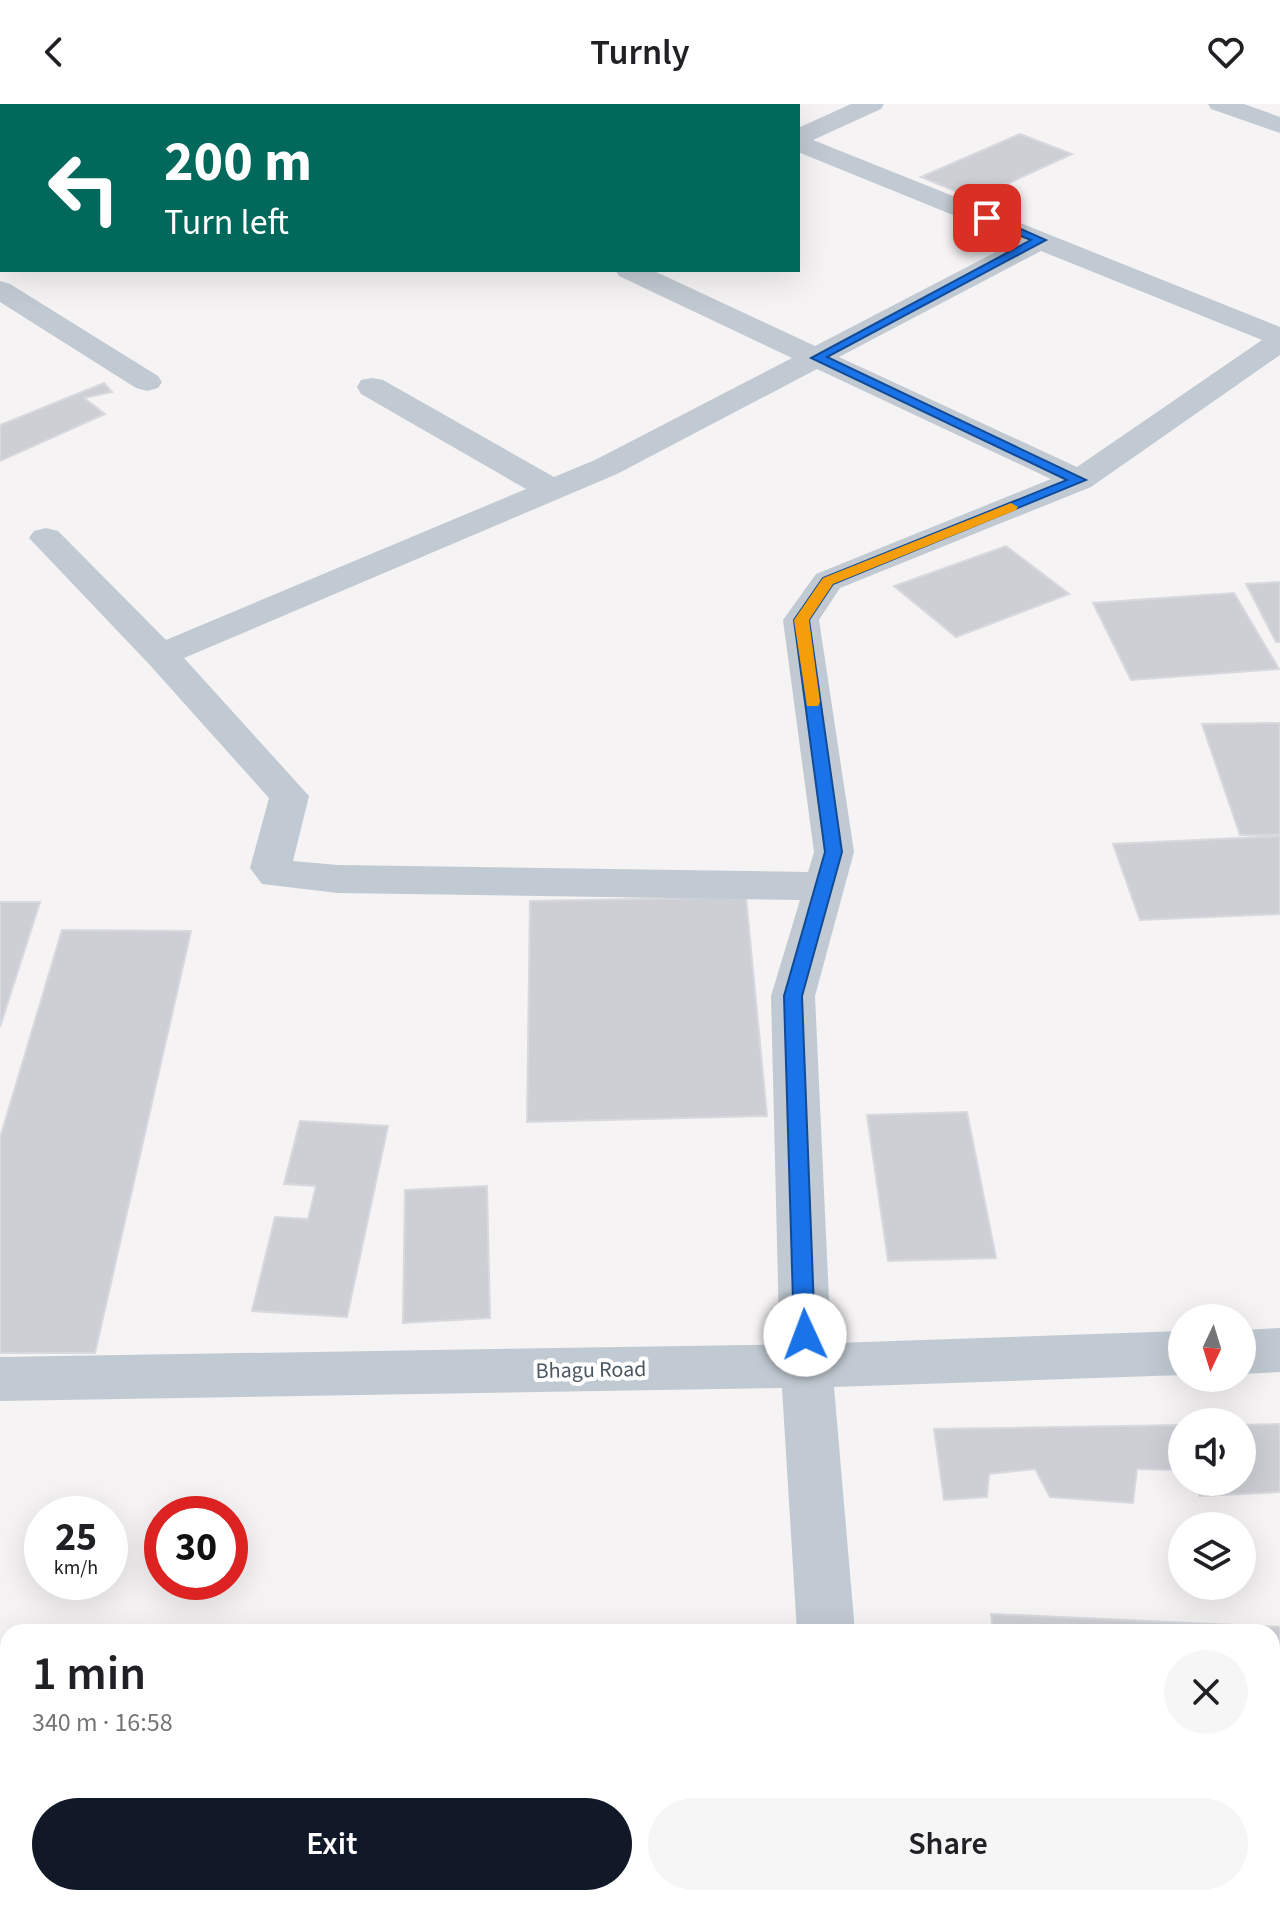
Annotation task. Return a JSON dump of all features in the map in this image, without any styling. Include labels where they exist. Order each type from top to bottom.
[{"type":"street","points":[[800,114],[825,104]]},
{"type":"street","points":[[800,136],[872,104]]},
{"type":"street","points":[[1220,104],[1280,125]]},
{"type":"street","points":[[800,144],[1280,339]]},
{"type":"street","points":[[161,655],[606,467],[1040,240]]},
{"type":"street","points":[[633,272],[1079,480]]},
{"type":"street","points":[[0,290],[147,382]]},
{"type":"street","points":[[825,1624],[806,1366],[793,996],[834,852],[801,620],[828,581],[1079,480],[1280,339]]},
{"type":"street","points":[[372,387],[552,490]]},
{"type":"street","points":[[46,538],[161,655],[289,796],[271,868],[277,874],[338,879],[823,886]]},
{"type":"street","points":[[1256,1351],[1280,1350]]},
{"type":"street","name":"Bhagu Road","points":[[0,1379],[806,1366],[1168,1353]]},
{"type":"building","points":[[1020,134],[1072,154],[974,199],[921,177]]},
{"type":"building","points":[[104,383],[112,392],[84,398],[105,414],[0,461],[0,425]]},
{"type":"building","points":[[1006,546],[1069,594],[956,637],[894,586]]},
{"type":"building","points":[[1280,582],[1280,642],[1276,642],[1246,584]]},
{"type":"building","points":[[1234,593],[1279,669],[1131,680],[1093,603]]},
{"type":"building","points":[[1280,723],[1280,835],[1240,835],[1202,724]]},
{"type":"building","points":[[1280,836],[1280,914],[1140,920],[1113,844]]},
{"type":"building","points":[[746,897],[767,1116],[527,1122],[530,901]]},
{"type":"building","points":[[0,902],[40,902],[0,1027]]},
{"type":"building","points":[[62,930],[191,931],[95,1353],[0,1353],[0,1138]]},
{"type":"building","points":[[967,1112],[996,1258],[888,1261],[867,1115]]},
{"type":"building","points":[[300,1121],[388,1126],[347,1317],[252,1311],[275,1217],[308,1219],[316,1186],[284,1184]]},
{"type":"building","points":[[487,1186],[490,1318],[403,1323],[405,1190]]},
{"type":"building","points":[[1280,1424],[1280,1492],[1256,1493],[1256,1425]]},
{"type":"building","points":[[1168,1425],[1168,1470],[1137,1469],[1133,1503],[1050,1497],[1035,1469],[989,1474],[987,1497],[944,1500],[934,1429]]},
{"type":"building","points":[[991,1614],[1213,1624],[992,1624]]},
{"type":"slow traffic","points":[[813,702],[801,620],[828,581],[1011,507]]},
{"type":"route","points":[[805,1335],[793,996],[834,852],[801,620],[828,581],[1079,480],[818,358],[1040,240],[987,218]]}]
